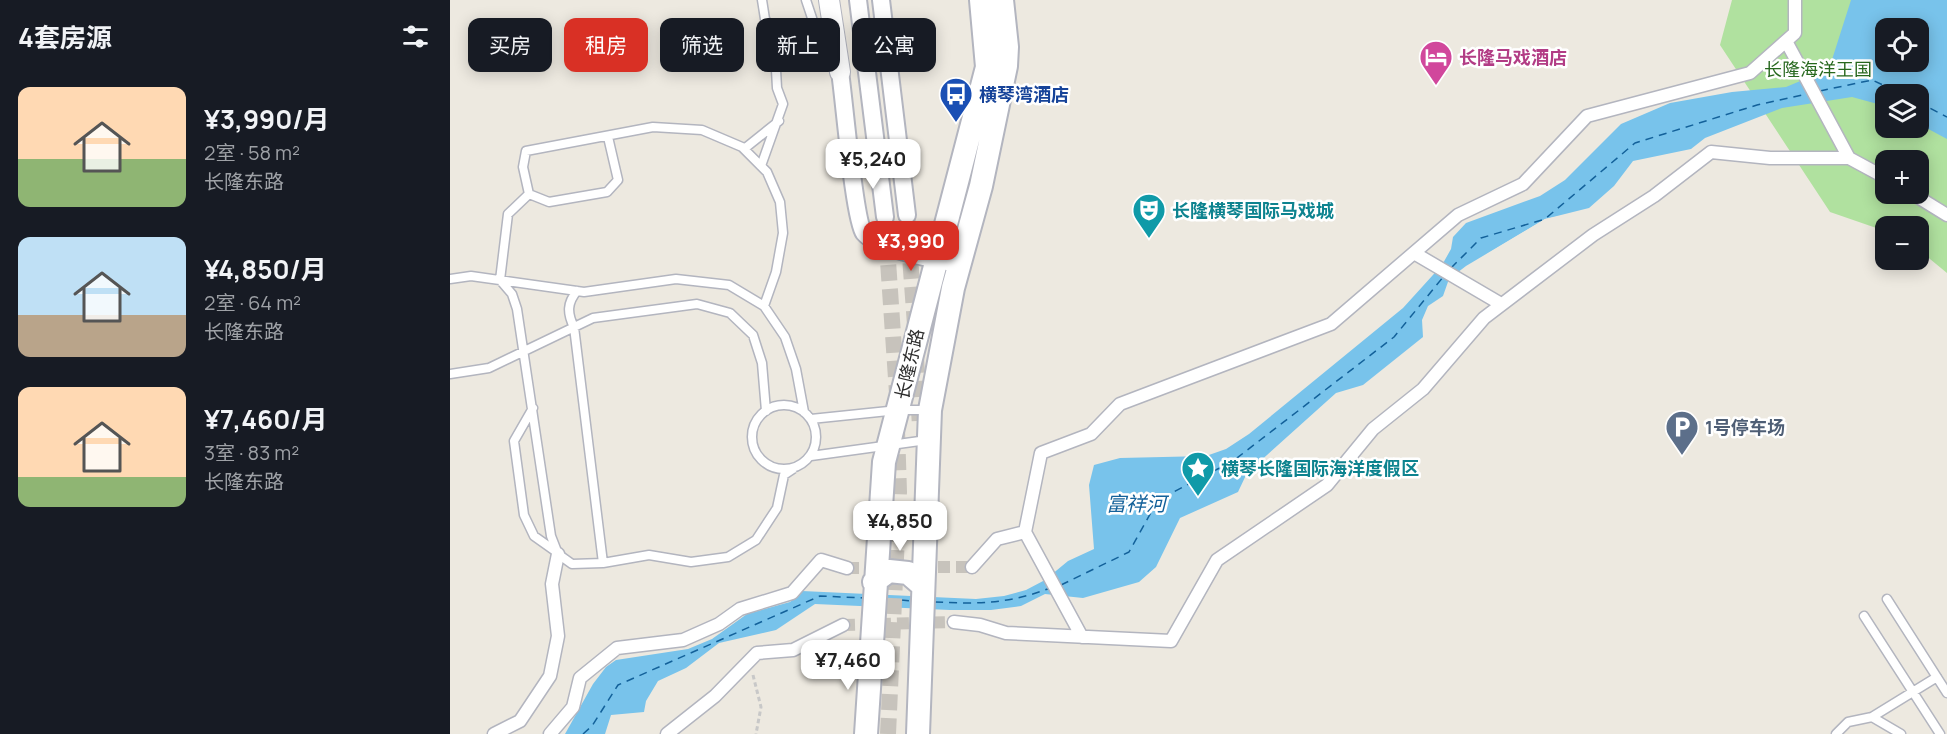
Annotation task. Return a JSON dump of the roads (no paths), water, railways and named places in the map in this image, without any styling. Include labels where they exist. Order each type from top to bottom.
[{"type":"main road","name":"长隆东路","points":[[866,734],[874,582],[888,446],[987,67],[981,0]]},
{"type":"main road","name":"长隆东路","points":[[918,734],[927,440],[930,410],[959,264],[981,186],[1006,66],[1007,47],[1002,0]]},
{"type":"main road","points":[[874,582],[889,571],[908,573],[923,586]]},
{"type":"street","points":[[830,0],[832,18]]},
{"type":"street","points":[[858,0],[885,217]]},
{"type":"street","points":[[881,0],[907,215]]},
{"type":"street","points":[[1082,636],[1024,532],[1041,453],[1091,434],[1120,404],[1331,324],[1458,215],[1523,184],[1587,116],[1750,73],[1795,33],[1795,0]]},
{"type":"street","points":[[1786,41],[1849,158]]},
{"type":"street","points":[[840,72],[860,226],[873,240],[936,260],[959,264]]},
{"type":"street","points":[[954,622],[980,625],[1006,633],[1171,641],[1217,560],[1326,485],[1373,429],[1423,389],[1484,318],[1593,235],[1654,196],[1711,153],[1770,158],[1849,158],[1875,171]]},
{"type":"street","points":[[1929,204],[1947,215]]},
{"type":"street","points":[[1414,253],[1501,304]]},
{"type":"street","points":[[972,567],[997,539],[1024,532]]},
{"type":"street","points":[[494,734],[520,721],[550,676],[558,636],[552,584],[558,554]]},
{"type":"street","points":[[550,734],[573,707],[580,678],[617,648],[683,640],[719,624],[740,609],[792,593],[821,560],[848,568]]},
{"type":"street","points":[[667,734],[715,696],[757,653],[793,650],[843,625]]},
{"type":"lane","points":[[762,0],[765,18]]},
{"type":"lane","points":[[806,0],[813,18]]},
{"type":"lane","points":[[761,166],[779,121],[783,104],[777,88],[776,72]]},
{"type":"lane","points":[[744,149],[779,121]]},
{"type":"lane","points":[[529,194],[523,167],[526,151],[653,127],[702,130],[744,149],[767,172],[780,202],[783,233],[776,272],[764,306]]},
{"type":"lane","points":[[529,194],[549,202],[607,192],[618,180],[608,137]]},
{"type":"lane","points":[[529,194],[508,214],[500,280],[512,294],[524,352],[551,536],[558,554]]},
{"type":"lane","points":[[450,279],[471,276],[577,291],[627,287],[676,279],[729,285],[764,306],[785,337],[796,369],[804,412]]},
{"type":"lane","points":[[577,291],[570,300],[568,315],[574,327],[603,563]]},
{"type":"lane","points":[[450,374],[489,368],[593,318],[697,304],[730,313],[753,335],[762,363],[766,411]]},
{"type":"lane","points":[[793,469],[771,467],[755,451],[753,429],[766,411],[785,405],[804,412],[811,419],[817,438],[811,456]]},
{"type":"lane","points":[[533,408],[514,441],[524,515],[534,536],[572,564],[603,563],[649,555],[691,562],[728,557],[756,540],[777,508],[784,475],[811,456],[927,440]]},
{"type":"lane","points":[[811,419],[898,410],[930,410]]},
{"type":"lane","points":[[1887,599],[1947,693]]},
{"type":"lane","points":[[1864,616],[1940,734]]},
{"type":"lane","points":[[1836,734],[1848,722],[1872,717],[1937,677]]},
{"type":"lane","points":[[1872,717],[1901,734]]},
{"type":"water","name":"富祥河","points":[[1851,0],[1947,0],[1947,139],[1929,129],[1929,84],[1875,84],[1875,103],[1852,97],[1782,108],[1705,138],[1691,149],[1633,161],[1614,186],[1589,208],[1545,219],[1466,266],[1449,279],[1443,296],[1428,306],[1422,320],[1423,337],[1363,385],[1336,393],[1247,473],[1238,492],[1180,518],[1156,567],[1139,582],[1083,598],[1045,594],[1021,606],[991,610],[815,604],[776,630],[719,643],[686,668],[658,681],[646,701],[644,712],[611,715],[605,734],[565,734],[593,684],[606,667],[616,660],[688,649],[712,639],[747,614],[790,602],[802,591],[976,599],[1004,596],[1026,590],[1045,580],[1068,561],[1094,549],[1089,485],[1094,465],[1120,458],[1206,456],[1226,449],[1249,434],[1403,308],[1442,265],[1451,249],[1453,237],[1466,223],[1540,196],[1565,180],[1621,124],[1670,103],[1732,92],[1786,87],[1829,69]]},
{"type":"tunnel","points":[[907,215],[915,325]]},
{"type":"tunnel","points":[[885,217],[897,393]]},
{"type":"tunnel","points":[[916,357],[920,427]]},
{"type":"tunnel","points":[[888,734],[899,492],[897,430]]},
{"type":"tunnel","points":[[920,567],[972,567]]},
{"type":"tunnel","points":[[847,568],[881,568]]},
{"type":"tunnel","points":[[843,625],[954,622]]},
{"type":"place","name":"长隆马戏酒店","points":[[1436,86]]},
{"type":"place","name":"横琴湾酒店","points":[[956,123]]},
{"type":"place","name":"长隆横琴国际马戏城","points":[[1149,239]]},
{"type":"place","name":"1号停车场","points":[[1682,456]]},
{"type":"place","name":"横琴长隆国际海洋度假区","points":[[1198,497]]},
{"type":"park label","name":"长隆海洋王国","points":[[1818,69]]}]
